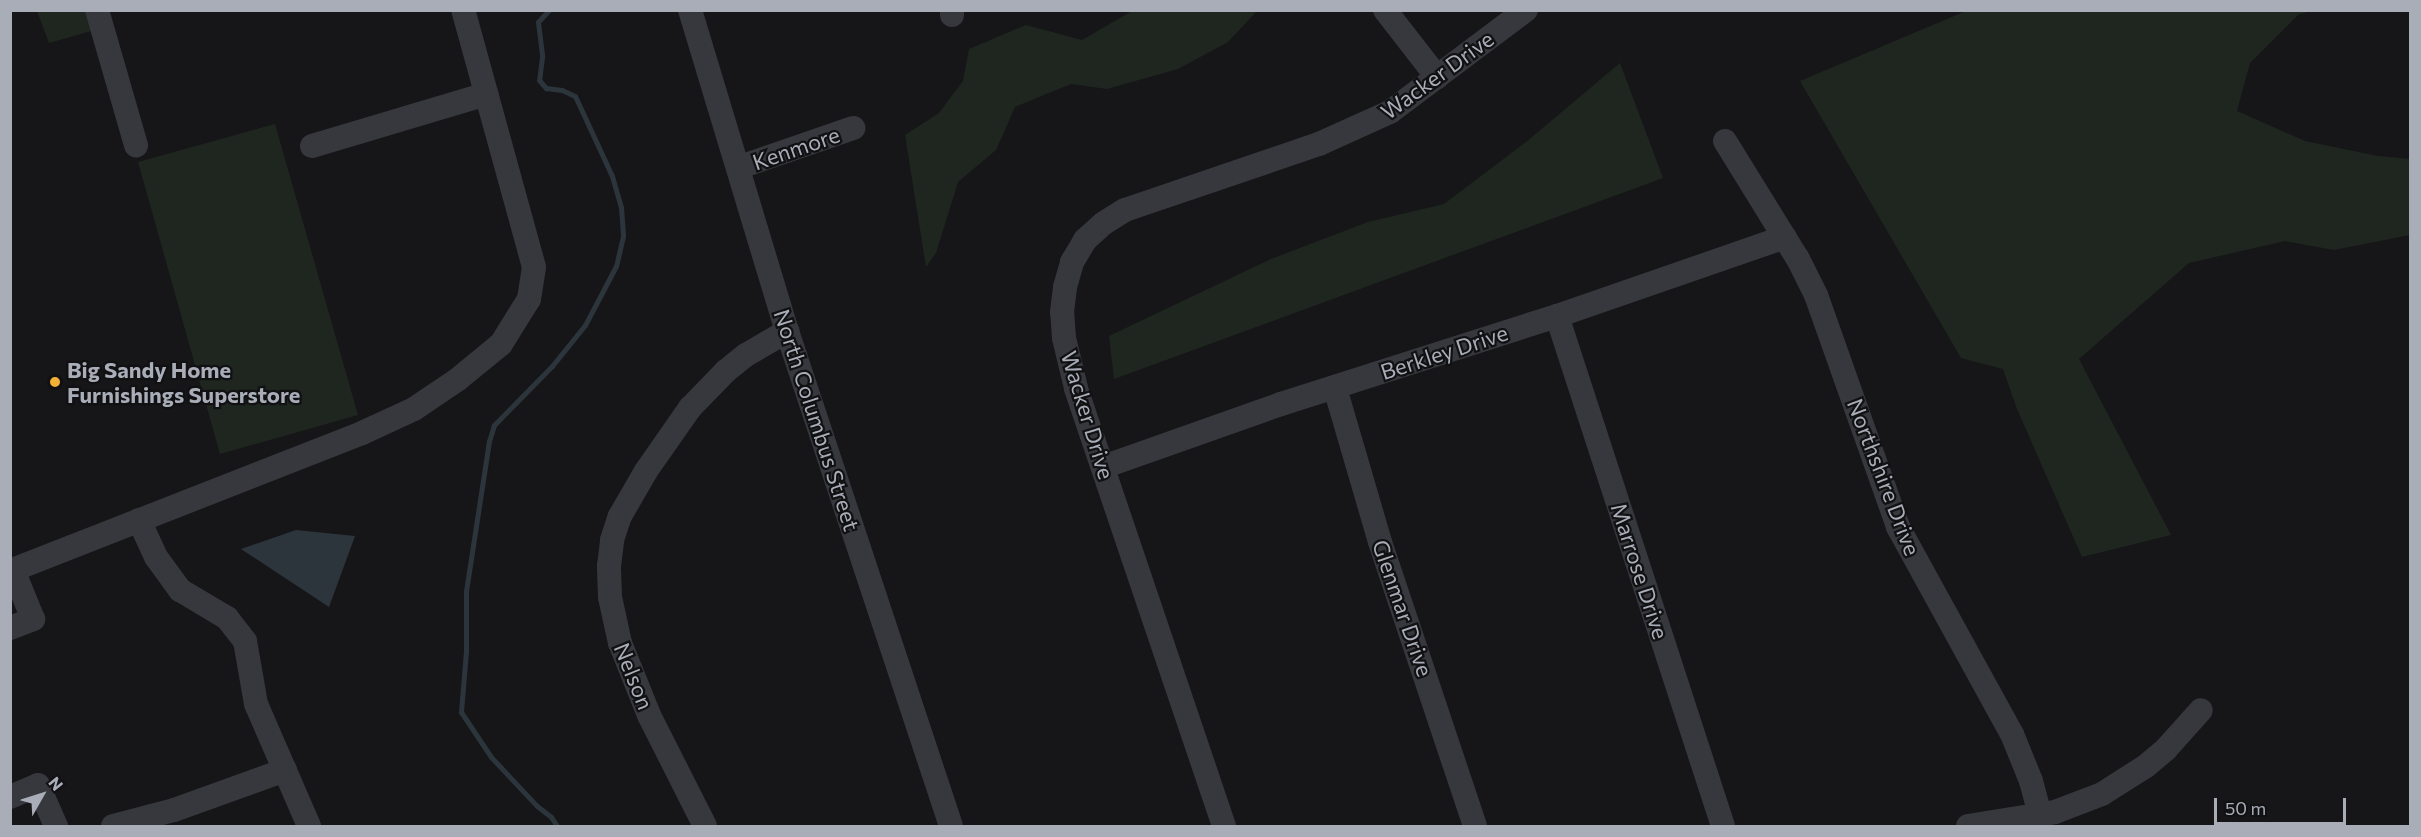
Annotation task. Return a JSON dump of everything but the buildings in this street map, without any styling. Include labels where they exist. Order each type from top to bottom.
[{"type":"street","points":[[10,628],[33,618],[12,570],[362,433],[414,409],[458,380],[501,344],[529,299],[534,267],[463,10]]},
{"type":"street","name":"North Columbus Street","points":[[690,10],[740,167],[787,331],[951,826]]},
{"type":"street","points":[[1385,10],[1437,77]]},
{"type":"street","name":"Wacker Drive","points":[[1222,826],[1078,396],[1064,338],[1062,312],[1065,287],[1072,262],[1085,240],[1104,223],[1125,210],[1319,144],[1390,112],[1526,10]]},
{"type":"street","points":[[99,11],[136,145]]},
{"type":"street","points":[[312,146],[486,94]]},
{"type":"street","name":"Kenmore","points":[[740,167],[853,128]]},
{"type":"street","name":"Northshire Drive","points":[[1725,141],[1785,237],[1816,295],[1898,527],[2012,734],[2031,781],[2040,815]]},
{"type":"street","name":"Berkley Drive","points":[[1103,467],[1557,316],[1785,237]]},
{"type":"street","name":"Marrose Drive","points":[[1557,316],[1723,826]]},
{"type":"street","name":"Nelson","points":[[705,826],[649,715],[620,643],[610,597],[609,566],[620,516],[646,471],[690,408],[732,366],[787,331]]},
{"type":"street","name":"Glenmar Drive","points":[[1335,388],[1380,542],[1475,826]]},
{"type":"street","points":[[139,520],[156,557],[180,590],[227,618],[245,641],[256,704],[309,826]]},
{"type":"street","points":[[1968,826],[2040,815],[2079,804],[2124,781],[2166,749],[2201,710]]},
{"type":"street","points":[[113,826],[173,819],[285,770]]},
{"type":"street","points":[[10,797],[38,785],[56,826]]},
{"type":"shaded area","points":[[37,11],[89,11],[95,30],[49,43]]},
{"type":"shaded area","points":[[1132,11],[1257,11],[1228,42],[1178,69],[1107,89],[1071,84],[1015,107],[996,150],[958,182],[936,253],[926,267],[905,135],[939,113],[963,81],[969,49],[1026,25],[1082,40]]},
{"type":"shaded area","points":[[1966,11],[2310,11],[2298,15],[2250,63],[2237,111],[2305,141],[2378,156],[2410,159],[2410,235],[2334,250],[2285,241],[2189,263],[2079,359],[2171,535],[2082,557],[2017,409],[2003,369],[1961,358],[1800,81]]},
{"type":"shaded area","points":[[1620,63],[1663,178],[1114,379],[1109,336],[1271,259],[1368,222],[1444,204],[1526,142]]},
{"type":"shaded area","points":[[275,124],[358,415],[220,454],[138,162]]},
{"type":"shaded area","points":[[296,530],[355,536],[329,607],[241,549]]},
{"type":"waterway","points":[[549,10],[538,22],[542,57],[539,80],[546,88],[562,90],[575,96],[612,176],[621,207],[623,236],[616,266],[585,325],[552,366],[494,425],[489,441],[466,592],[466,651],[461,712],[491,757],[537,806],[551,817],[557,826]]},
{"type":"place","name":"Big Sandy Home Furnishings Superstore","points":[[55,382]]}]
